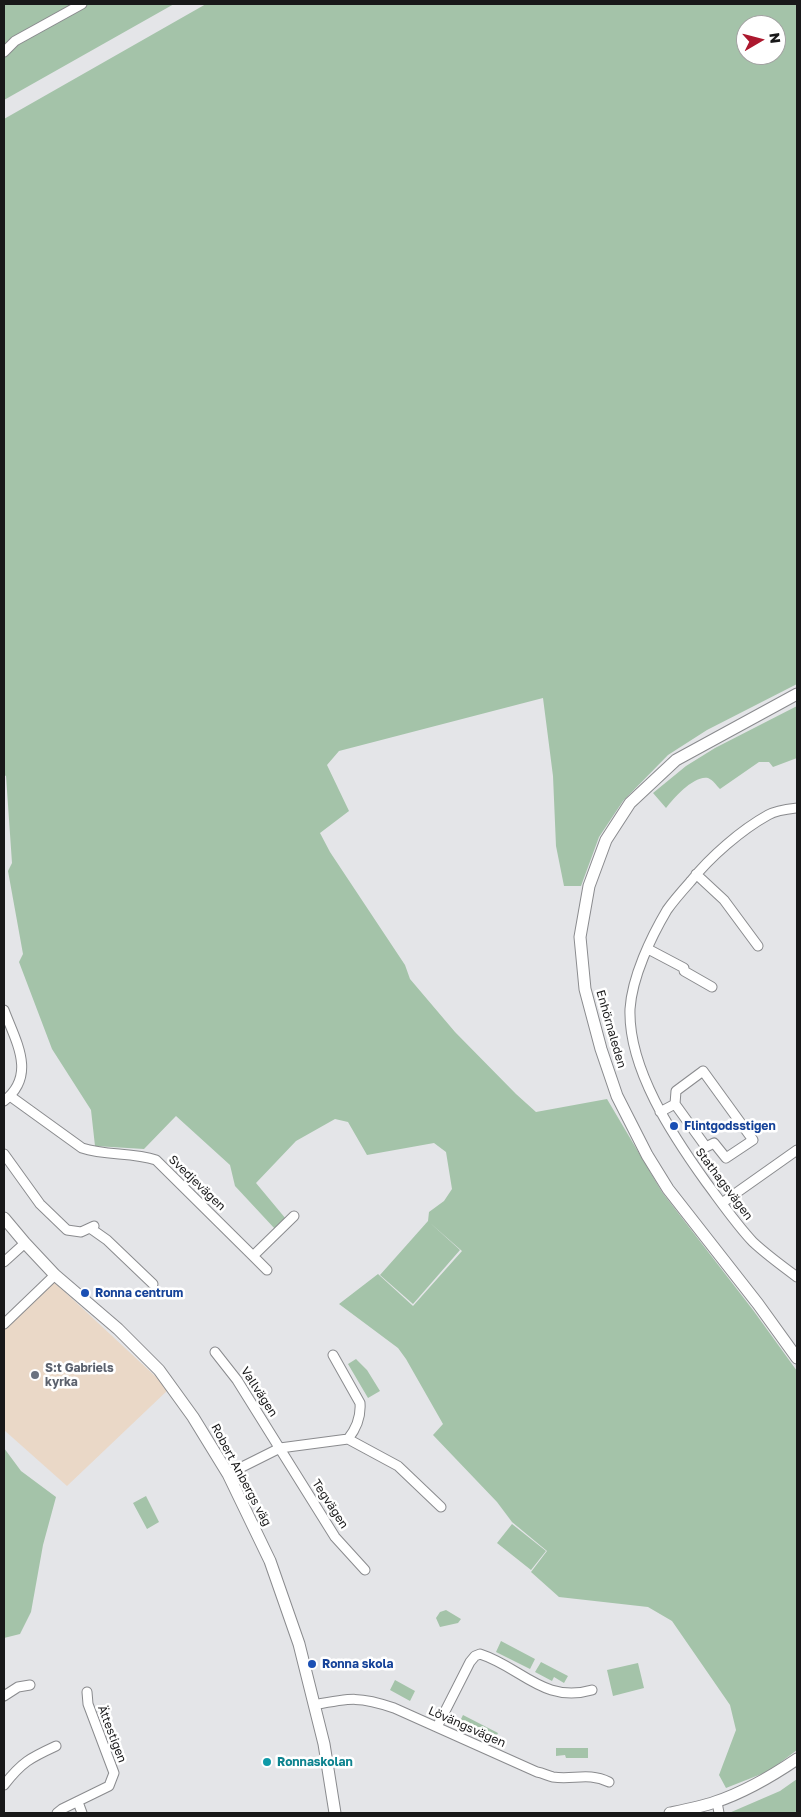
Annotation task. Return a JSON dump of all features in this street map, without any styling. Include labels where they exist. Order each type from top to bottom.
[{"type":"street","points":[[4,52],[15,41],[82,4]]},
{"type":"street","name":"Enhörnaleden","points":[[797,694],[676,760],[630,803],[606,840],[589,886],[580,937],[585,989],[601,1049],[617,1096],[647,1155],[668,1189],[758,1304],[797,1358]]},
{"type":"street","name":"Stathagsvägen","points":[[797,808],[769,814],[722,849],[696,874],[668,910],[648,950],[633,987],[630,1009],[635,1044],[643,1071],[660,1112],[677,1142],[752,1241],[773,1260],[797,1277]]},
{"type":"street","points":[[696,874],[724,900],[758,946]]},
{"type":"street","points":[[648,950],[684,968],[684,971],[712,987]]},
{"type":"street","points":[[4,1010],[22,1064],[19,1081],[7,1099]]},
{"type":"street","points":[[704,1071],[753,1140],[726,1158],[714,1143],[706,1148],[675,1104],[676,1091],[704,1071]]},
{"type":"street","name":"Svedjevägen","points":[[7,1099],[82,1148],[95,1152],[143,1156],[156,1160],[267,1270]]},
{"type":"street","points":[[660,1112],[675,1104]]},
{"type":"street","points":[[722,1203],[797,1150]]},
{"type":"street","points":[[4,1154],[40,1204],[67,1230],[80,1232],[92,1227],[153,1284]]},
{"type":"street","points":[[252,1256],[294,1216]]},
{"type":"street","name":"Robert Anbergs väg","points":[[4,1218],[25,1244],[56,1275],[118,1329],[159,1370],[193,1417],[228,1474],[270,1561],[299,1644],[324,1744],[335,1813]]},
{"type":"street","points":[[4,1259],[25,1244]]},
{"type":"street","points":[[4,1324],[56,1275]]},
{"type":"street","name":"Vallvägen","points":[[214,1352],[237,1380],[280,1448]]},
{"type":"street","points":[[333,1355],[360,1403],[359,1418],[348,1439]]},
{"type":"street","points":[[228,1474],[280,1448],[348,1439],[398,1466],[441,1507]]},
{"type":"street","name":"Tegvägen","points":[[280,1448],[335,1537],[365,1570]]},
{"type":"street","points":[[437,1727],[470,1662],[475,1656],[480,1654],[550,1690],[571,1694],[592,1690]]},
{"type":"street","points":[[4,1696],[18,1687],[30,1685]]},
{"type":"street","name":"Ättestigen","points":[[58,1813],[62,1809],[109,1786],[114,1773],[88,1704],[87,1692]]},
{"type":"street","name":"Lövängsvägen","points":[[314,1705],[343,1699],[366,1699],[394,1708],[538,1772],[554,1777],[599,1777],[609,1782]]},
{"type":"street","points":[[4,1785],[29,1758],[56,1746]]},
{"type":"street","points":[[670,1813],[718,1808],[797,1759]]},
{"type":"street","points":[[78,1802],[82,1813]]},
{"type":"shaded area","name":"Ronna centrum","points":[[52,1280],[169,1389],[67,1486],[4,1430],[4,1326]]},
{"type":"green space","points":[[4,4],[174,4],[4,100]]},
{"type":"green space","points":[[206,4],[797,4],[797,684],[707,730],[668,755],[623,801],[599,837],[581,886],[564,886],[556,846],[553,776],[543,698],[339,751],[327,765],[349,811],[320,833],[330,852],[405,965],[410,979],[455,1032],[516,1094],[536,1112],[607,1099],[662,1192],[753,1310],[797,1371],[797,1750],[769,1771],[726,1788],[719,1775],[736,1730],[730,1705],[672,1621],[648,1607],[559,1597],[531,1572],[547,1551],[512,1522],[497,1502],[433,1435],[443,1424],[398,1348],[339,1304],[378,1274],[413,1306],[462,1251],[429,1222],[460,1250],[413,1304],[380,1275],[428,1221],[429,1212],[444,1201],[452,1189],[446,1152],[434,1143],[367,1155],[348,1122],[335,1119],[296,1141],[256,1183],[286,1219],[275,1229],[235,1186],[230,1165],[176,1116],[144,1149],[95,1146],[91,1110],[52,1049],[19,962],[23,954],[8,871],[12,863],[6,776],[4,775],[4,119]]},
{"type":"green space","points":[[797,706],[797,758],[773,767],[769,762],[759,762],[720,789],[708,778],[697,780],[685,788],[666,808],[653,793],[686,766],[715,748]]},
{"type":"green space","points":[[356,1359],[367,1370],[380,1391],[368,1398],[348,1364]]},
{"type":"green space","points":[[4,1448],[21,1471],[56,1497],[43,1545],[31,1612],[20,1634],[4,1638]]},
{"type":"green space","points":[[146,1496],[159,1522],[147,1529],[133,1503]]},
{"type":"green space","points":[[512,1524],[546,1551],[531,1570],[497,1543]]},
{"type":"green space","points":[[446,1610],[461,1619],[458,1623],[440,1627],[436,1618],[440,1612]]},
{"type":"green space","points":[[501,1641],[535,1659],[530,1669],[496,1652]]},
{"type":"green space","points":[[541,1662],[568,1676],[564,1683],[554,1677],[552,1681],[535,1672]]},
{"type":"green space","points":[[638,1663],[644,1688],[613,1696],[607,1670]]},
{"type":"green space","points":[[395,1680],[415,1691],[410,1701],[390,1690]]},
{"type":"green space","points":[[463,1715],[498,1733],[495,1739],[476,1729],[473,1733],[458,1725]]},
{"type":"green space","points":[[556,1748],[588,1748],[588,1758],[566,1758],[565,1755],[556,1756]]},
{"type":"green space","points":[[797,1779],[797,1813],[729,1813],[780,1791]]},
{"type":"place","name":"Flintgodsstigen","points":[[674,1126]]},
{"type":"place","name":"Ronna centrum","points":[[85,1293]]},
{"type":"place","name":"S:t Gabriels kyrka","points":[[35,1375]]},
{"type":"place","name":"Ronna skola","points":[[312,1664]]},
{"type":"place","name":"Ronnaskolan","points":[[267,1762]]}]
